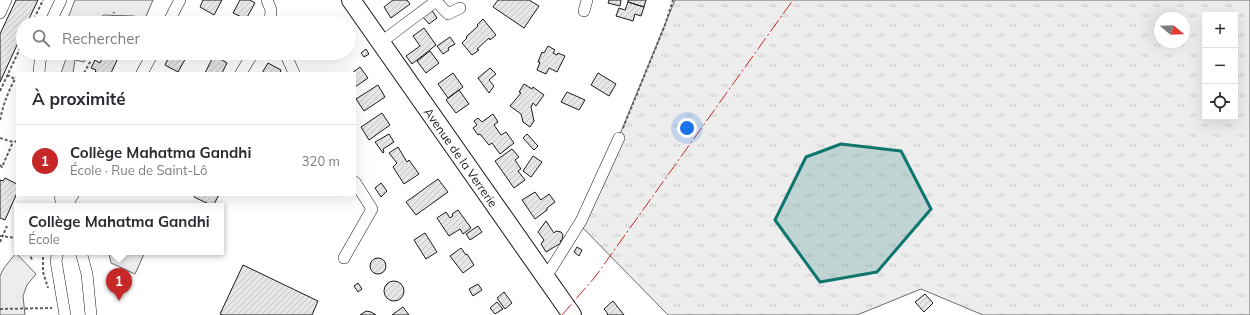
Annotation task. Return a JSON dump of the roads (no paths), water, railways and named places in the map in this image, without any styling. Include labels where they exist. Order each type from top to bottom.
[{"type":"main road","name":"Avenue de la Verrerie","points":[[351,0],[572,315]]},
{"type":"street","points":[[0,12],[6,0]]},
{"type":"street","points":[[53,16],[61,0]]},
{"type":"street","points":[[172,16],[180,0]]},
{"type":"street","points":[[267,0],[271,10],[271,16]]},
{"type":"street","points":[[380,43],[436,1],[448,14],[460,8]]},
{"type":"street","points":[[39,72],[40,60]]},
{"type":"street","points":[[142,72],[148,60]]},
{"type":"street","points":[[243,72],[249,60]]},
{"type":"street","points":[[288,60],[294,72]]},
{"type":"street","points":[[544,275],[550,269],[581,221],[619,138]]},
{"type":"street","points":[[344,258],[372,209],[356,184]]},
{"type":"street","points":[[57,255],[56,261],[64,315]]},
{"type":"street","points":[[81,255],[87,274],[92,315]]},
{"type":"place","name":"Collège Mahatma Gandhi","points":[[119,301]]}]
